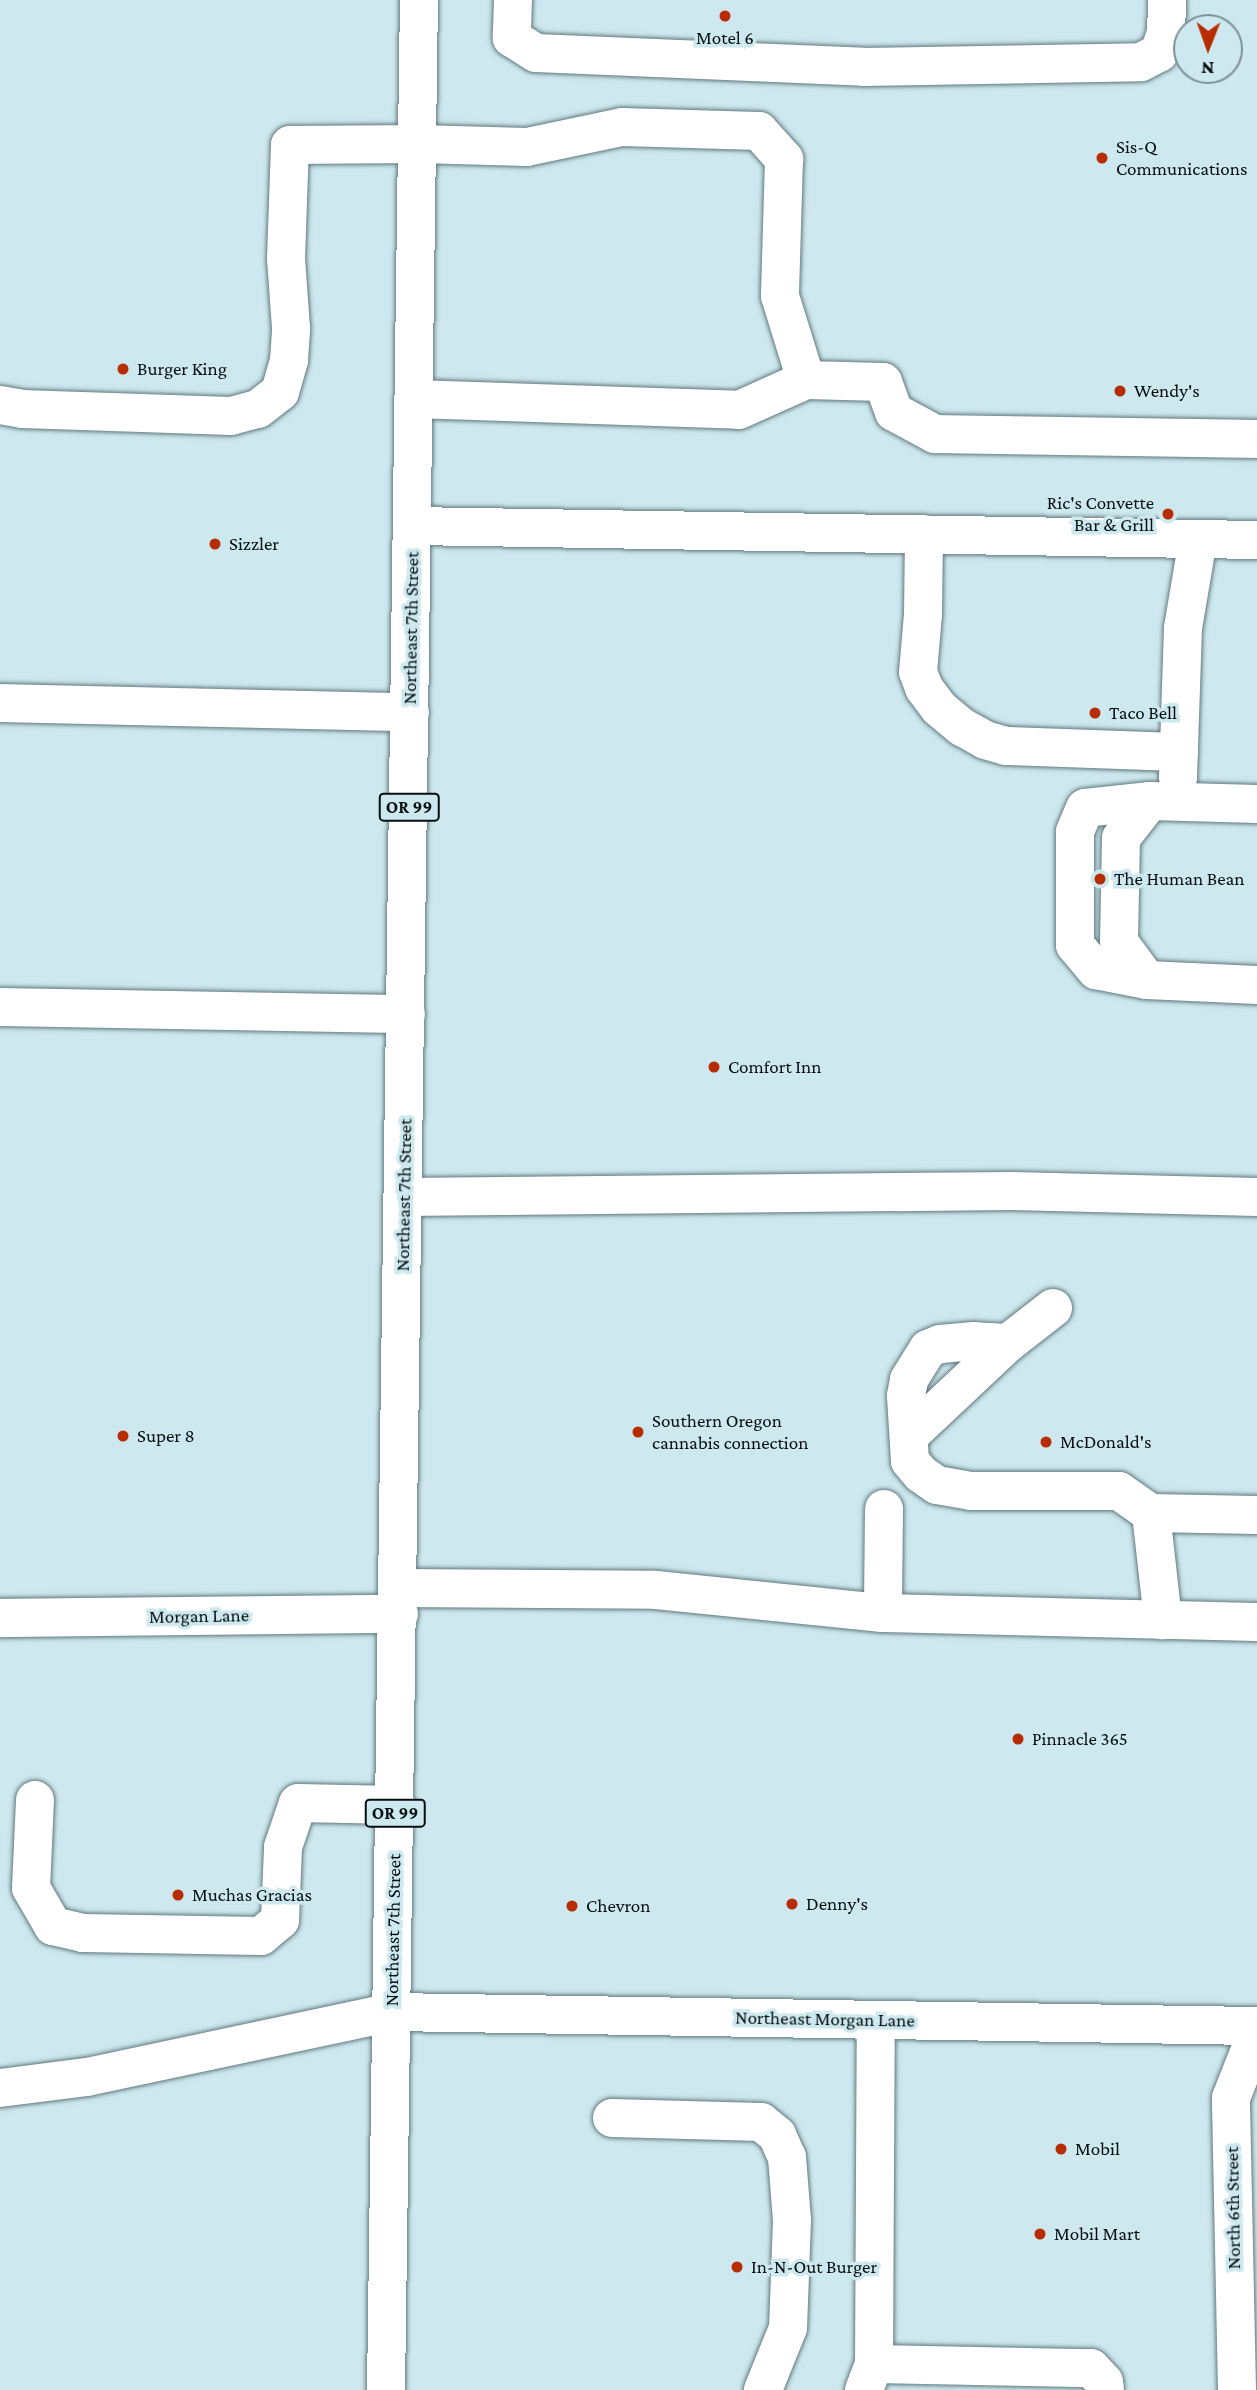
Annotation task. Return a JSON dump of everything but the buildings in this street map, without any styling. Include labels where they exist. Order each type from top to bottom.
[{"type":"main road","name":"Northeast 7th Street","points":[[386,2390],[399,1601],[419,0]]},
{"type":"main road","points":[[513,0],[512,38],[536,53],[864,67],[1140,62],[1159,52],[1166,33],[1167,0]]},
{"type":"main road","points":[[0,404],[22,409],[230,416],[258,409],[280,392],[286,376],[291,328],[286,258],[290,145],[418,144],[527,148],[622,127],[759,131],[784,159],[780,296],[806,380]]},
{"type":"main road","points":[[414,399],[739,410],[806,380],[883,382],[894,412],[935,434],[1257,439]]},
{"type":"main road","points":[[412,526],[1257,540]]},
{"type":"main road","points":[[924,534],[919,680],[939,708],[962,727],[985,740],[1030,748],[1179,752]]},
{"type":"main road","points":[[1164,801],[1179,752],[1183,628],[1198,539]]},
{"type":"main road","points":[[0,703],[410,712]]},
{"type":"main road","points":[[1257,804],[1164,801],[1085,808],[1075,832],[1075,944],[1096,970],[1147,980],[1257,985]]},
{"type":"main road","points":[[0,1006],[406,1014]]},
{"type":"main road","points":[[404,1197],[1012,1191],[1257,1197]]},
{"type":"main road","points":[[910,1435],[1008,1343],[1053,1308]]},
{"type":"main road","points":[[1008,1343],[974,1341],[940,1344],[928,1349],[909,1380],[906,1396],[910,1461],[921,1474],[937,1485],[970,1490],[1119,1491],[1151,1513],[1257,1515]]},
{"type":"main road","points":[[883,1613],[884,1509]]},
{"type":"main road","points":[[1151,1513],[1163,1620]]},
{"type":"main road","name":"Morgan Lane","points":[[0,1618],[656,1590],[883,1613],[1257,1622]]},
{"type":"main road","points":[[35,1800],[32,1888],[53,1926],[83,1933],[261,1936],[281,1920],[283,1847],[298,1803],[396,1805]]},
{"type":"main road","name":"Northeast Morgan Lane","points":[[0,2088],[87,2077],[392,2012],[1257,2026]]},
{"type":"main road","points":[[876,2021],[869,2377],[1091,2368],[1104,2382],[1105,2390]]},
{"type":"main road","name":"North 6th Street","points":[[1237,2390],[1231,2098],[1257,2032]]},
{"type":"main road","points":[[612,2118],[761,2122],[777,2135],[787,2157],[792,2220],[789,2328],[763,2390]]},
{"type":"place","name":"Motel 6","points":[[725,16]]},
{"type":"place","name":"Sis-Q Communications","points":[[1102,158]]},
{"type":"place","name":"Burger King","points":[[123,369]]},
{"type":"place","name":"Wendy's","points":[[1120,391]]},
{"type":"place","name":"Ric's Convette Bar & Grill","points":[[1168,514]]},
{"type":"place","name":"Sizzler","points":[[215,544]]},
{"type":"place","name":"Taco Bell","points":[[1095,713]]},
{"type":"place","name":"The Human Bean","points":[[1100,879]]},
{"type":"place","name":"Comfort Inn","points":[[714,1067]]},
{"type":"place","name":"Southern Oregon cannabis connection","points":[[638,1432]]},
{"type":"place","name":"Super 8","points":[[123,1436]]},
{"type":"place","name":"McDonald's","points":[[1046,1442]]},
{"type":"place","name":"Pinnacle 365","points":[[1018,1739]]},
{"type":"place","name":"Muchas Gracias","points":[[178,1895]]},
{"type":"place","name":"Denny's","points":[[792,1904]]},
{"type":"place","name":"Chevron","points":[[572,1906]]},
{"type":"place","name":"Mobil","points":[[1061,2149]]},
{"type":"place","name":"Mobil Mart","points":[[1040,2234]]},
{"type":"place","name":"In-N-Out Burger","points":[[737,2267]]}]
